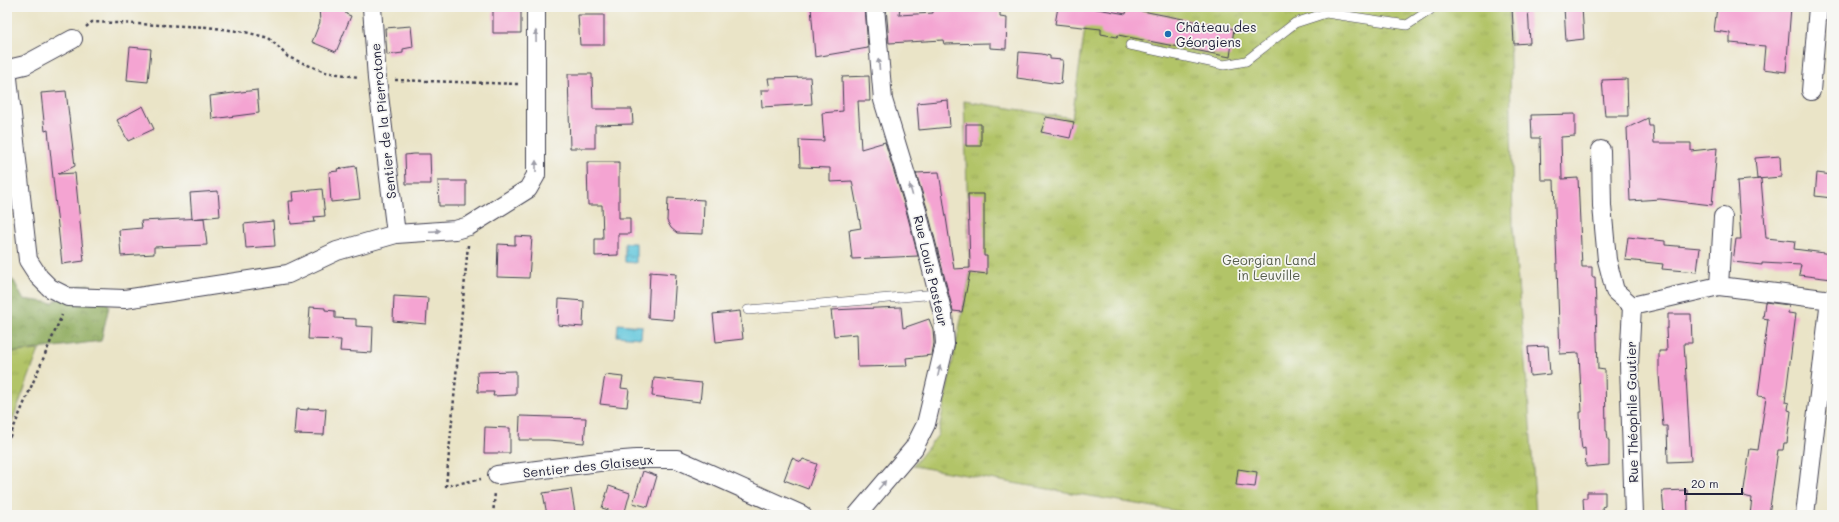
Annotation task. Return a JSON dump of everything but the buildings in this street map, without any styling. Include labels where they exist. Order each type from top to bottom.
[{"type":"street","name":"Sentier de la Pierrotone","points":[[372,7],[377,79],[396,234]]},
{"type":"street","points":[[73,38],[25,65],[7,69],[28,260],[39,277],[50,288],[68,297],[125,299],[288,274],[337,251],[396,234],[455,230],[469,226],[528,190],[536,175],[536,7]]},
{"type":"street","name":"Rue Louis Pasteur","points":[[857,515],[914,448],[926,424],[945,344],[943,314],[917,211],[883,100],[875,7]]},
{"type":"street","points":[[1811,91],[1818,7]]},
{"type":"street","points":[[1601,150],[1602,206],[1607,260],[1615,291],[1632,306],[1719,286],[1831,299],[1805,515]]},
{"type":"street","points":[[1719,286],[1723,217]]},
{"type":"street","name":"Rue Théophile Gautier","points":[[1632,306],[1629,365],[1634,515]]},
{"type":"street","name":"Sentier des Glaiseux","points":[[497,475],[599,462],[636,459],[677,459],[802,515]]},
{"type":"lane","points":[[1130,45],[1224,65],[1246,61],[1295,23],[1326,13],[1407,25],[1430,10],[1431,7]]},
{"type":"lane","points":[[748,310],[937,294]]},
{"type":"path","points":[[73,38],[92,22],[207,27],[245,32],[269,38],[288,57],[326,72],[377,79],[537,84]]},
{"type":"path","points":[[469,226],[446,486],[497,475],[493,515]]},
{"type":"path","points":[[7,443],[62,316],[68,297]]},
{"type":"green space","name":"Georgian Land in Leuville","points":[[1088,7],[1509,7],[1513,225],[1529,409],[1536,515],[1201,515],[913,466],[938,435],[970,274],[964,101],[1072,118]]},
{"type":"green space","points":[[7,276],[14,281],[23,299],[53,303],[72,287],[88,284],[104,294],[109,306],[101,341],[7,353]]},
{"type":"green space","points":[[39,350],[7,435],[7,353]]},
{"type":"water","points":[[625,243],[636,243],[636,263],[625,262]]},
{"type":"water","points":[[618,324],[642,326],[641,338],[617,336]]},
{"type":"place","name":"Château des Géorgiens","points":[[1168,34]]}]
